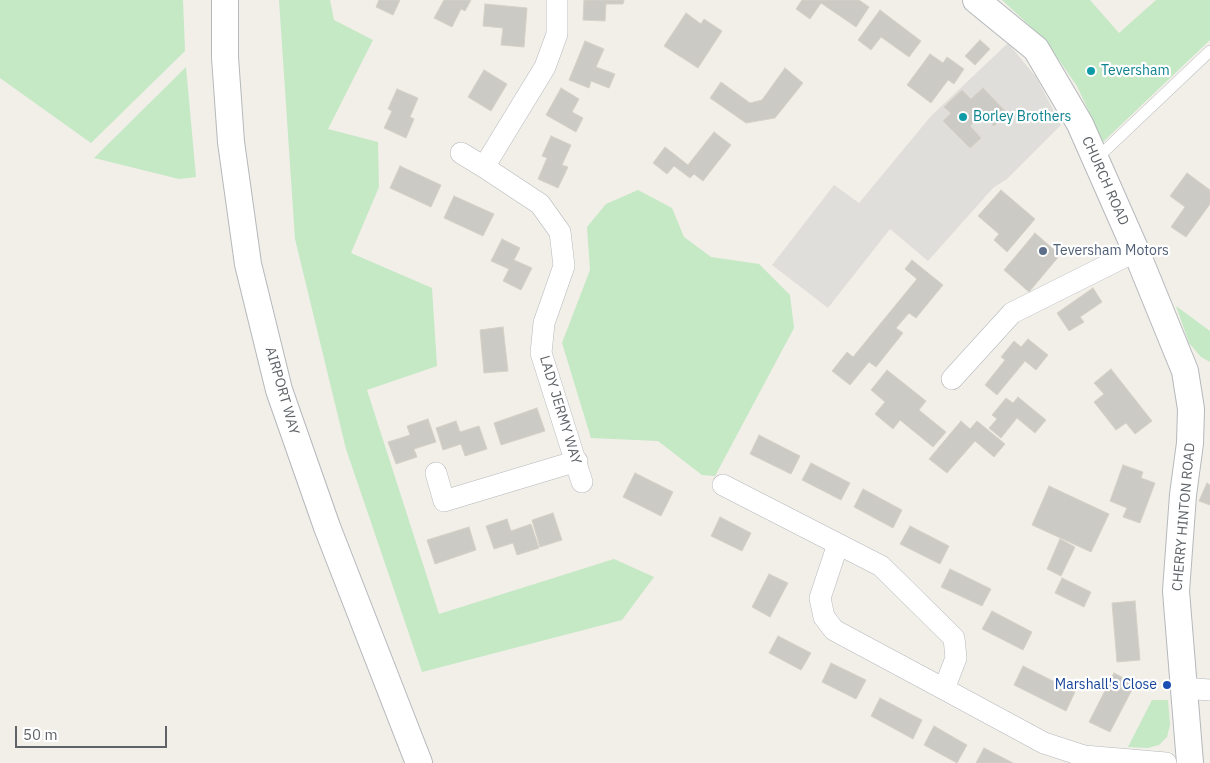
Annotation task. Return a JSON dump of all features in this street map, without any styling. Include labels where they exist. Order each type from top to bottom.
[{"type":"street","name":"AIRPORT WAY","points":[[225,0],[225,57],[231,142],[248,264],[279,390],[327,527],[419,763]]},
{"type":"street","points":[[484,167],[545,67],[557,34],[557,0]]},
{"type":"street","name":"CHURCH ROAD","points":[[976,0],[1036,49],[1080,124],[1136,251],[1185,372],[1199,390]]},
{"type":"street","name":"LADY JERMY WAY","points":[[461,153],[540,204],[560,232],[564,266],[544,323],[541,354],[577,461],[582,482]]},
{"type":"street","points":[[952,379],[1012,313],[1136,251]]},
{"type":"street","name":"CHERRY HINTON ROAD","points":[[1190,763],[1176,590],[1183,495],[1190,442],[1191,409],[1199,390]]},
{"type":"street","points":[[436,473],[444,501],[577,461]]},
{"type":"street","points":[[723,485],[880,566],[954,638],[956,658],[944,689]]},
{"type":"street","points":[[838,544],[820,598],[824,617],[834,630],[1044,743],[1084,756],[1166,763]]},
{"type":"street","points":[[1184,688],[1210,690]]},
{"type":"lane","points":[[1096,160],[1210,51]]},
{"type":"shaded area","points":[[1008,43],[1036,77],[1061,125],[1007,179],[993,188],[928,261],[890,229],[828,308],[772,265],[834,185],[859,203],[931,116]]},
{"type":"green space","points":[[0,0],[183,0],[185,51],[91,143],[0,78]]},
{"type":"green space","points":[[279,0],[330,0],[334,20],[373,40],[328,129],[378,142],[379,187],[351,253],[432,288],[437,366],[367,390],[439,614],[614,559],[654,577],[622,620],[422,672],[346,449],[295,239]]},
{"type":"green space","points":[[1002,0],[1090,0],[1119,33],[1156,0],[1210,0],[1210,40],[1103,142],[1077,86],[1045,40]]},
{"type":"green space","points":[[186,67],[196,177],[179,179],[94,158]]},
{"type":"green space","points":[[638,190],[672,208],[684,237],[711,257],[759,264],[790,295],[794,328],[715,476],[702,475],[658,441],[591,438],[562,343],[590,270],[587,227],[606,204]]},
{"type":"green space","points":[[1176,306],[1210,331],[1210,362],[1201,357],[1189,343]]},
{"type":"green space","points":[[1152,700],[1168,700],[1170,725],[1167,737],[1159,745],[1148,748],[1128,747]]},
{"type":"building","points":[[379,0],[400,0],[393,15],[376,7]]},
{"type":"building","points":[[444,0],[471,0],[465,11],[461,9],[452,27],[434,18]]},
{"type":"building","points":[[584,0],[624,0],[623,4],[606,4],[605,21],[583,20]]},
{"type":"building","points":[[802,0],[859,0],[869,7],[856,27],[821,3],[810,19],[796,9]]},
{"type":"building","points":[[485,4],[527,8],[524,47],[501,45],[503,28],[483,26]]},
{"type":"building","points":[[880,10],[921,41],[909,57],[881,37],[871,50],[858,40]]},
{"type":"building","points":[[686,13],[701,24],[704,19],[722,31],[698,68],[664,46]]},
{"type":"building","points":[[980,40],[990,49],[975,65],[965,56]]},
{"type":"building","points":[[585,41],[604,49],[596,67],[615,74],[609,88],[591,81],[589,88],[569,80]]},
{"type":"building","points":[[930,54],[943,63],[947,57],[964,69],[954,84],[948,80],[931,103],[907,85]]},
{"type":"building","points":[[785,68],[803,83],[775,118],[746,123],[710,98],[721,82],[750,103],[762,100]]},
{"type":"building","points":[[484,70],[507,84],[491,111],[468,97]]},
{"type":"building","points":[[561,88],[579,99],[572,112],[583,118],[576,132],[546,115]]},
{"type":"building","name":"Borley Brothers","points":[[983,88],[1007,113],[994,126],[982,114],[970,126],[981,138],[970,148],[943,121],[951,113],[944,107],[962,90],[971,99]]},
{"type":"building","points":[[397,89],[418,98],[410,117],[414,119],[406,138],[384,128],[392,111],[388,109]]},
{"type":"building","points":[[714,132],[731,145],[703,181],[694,174],[690,178],[674,166],[667,174],[653,163],[665,147],[688,165]]},
{"type":"building","points":[[551,136],[571,145],[562,165],[568,167],[558,188],[538,179],[547,158],[542,156]]},
{"type":"building","points":[[400,166],[441,185],[431,207],[390,188]]},
{"type":"building","points":[[1187,173],[1210,190],[1210,204],[1186,237],[1171,227],[1185,207],[1170,196]]},
{"type":"building","points":[[1001,190],[1035,219],[1007,252],[994,240],[999,234],[978,216]]},
{"type":"building","points":[[454,196],[494,214],[483,236],[444,218]]},
{"type":"building","points":[[1035,233],[1060,255],[1029,292],[1004,270]]},
{"type":"building","points":[[502,239],[520,248],[514,260],[532,268],[521,290],[503,281],[509,269],[491,261]]},
{"type":"building","points":[[912,260],[943,285],[916,318],[909,313],[896,328],[903,333],[876,367],[869,362],[850,385],[832,371],[847,352],[853,357],[917,279],[905,269]]},
{"type":"building","points":[[1093,288],[1102,302],[1080,317],[1084,322],[1069,331],[1057,313]]},
{"type":"building","points":[[503,327],[508,371],[484,373],[480,330]]},
{"type":"building","points":[[1028,339],[1048,355],[1036,370],[1025,361],[997,395],[985,385],[1005,360],[1001,357],[1014,341],[1021,347]]},
{"type":"building","points":[[1111,369],[1152,421],[1135,434],[1126,423],[1116,430],[1094,402],[1104,394],[1094,383]]},
{"type":"building","points":[[887,370],[926,401],[919,410],[946,432],[933,447],[900,420],[893,429],[875,414],[885,402],[871,390]]},
{"type":"building","points":[[1018,397],[1046,420],[1035,433],[1017,418],[1001,438],[989,428],[997,419],[992,415],[1006,398],[1013,403]]},
{"type":"building","points":[[537,408],[545,431],[501,445],[494,423]]},
{"type":"building","points":[[428,419],[436,442],[414,449],[417,457],[396,464],[388,442],[410,435],[407,426]]},
{"type":"building","points":[[456,421],[460,432],[479,426],[487,449],[465,456],[461,444],[443,450],[436,428]]},
{"type":"building","points":[[961,421],[970,429],[977,421],[1005,444],[994,457],[975,441],[947,473],[929,459]]},
{"type":"building","points":[[759,435],[800,456],[791,474],[750,454]]},
{"type":"building","points":[[811,463],[850,483],[841,500],[802,480]]},
{"type":"building","points":[[1123,465],[1143,472],[1141,478],[1155,483],[1140,523],[1123,517],[1127,508],[1110,501]]},
{"type":"building","points":[[635,473],[673,492],[661,516],[623,497]]},
{"type":"building","points":[[1207,483],[1210,485],[1210,505],[1199,501]]},
{"type":"building","points":[[1049,486],[1109,514],[1091,552],[1032,525]]},
{"type":"building","points":[[863,489],[902,510],[893,528],[854,507]]},
{"type":"building","points":[[553,513],[562,540],[540,547],[532,520]]},
{"type":"building","points":[[720,517],[751,533],[742,551],[711,536]]},
{"type":"building","points":[[507,519],[511,531],[531,524],[539,548],[517,555],[513,543],[494,549],[486,526]]},
{"type":"building","points":[[910,526],[949,546],[940,564],[900,544]]},
{"type":"building","points":[[469,527],[476,550],[435,564],[427,540]]},
{"type":"building","points":[[1060,539],[1075,547],[1061,576],[1047,569]]},
{"type":"building","points":[[950,569],[991,589],[982,606],[941,587]]},
{"type":"building","points":[[769,574],[788,583],[770,617],[752,607]]},
{"type":"building","points":[[1062,578],[1091,592],[1084,607],[1055,593]]},
{"type":"building","points":[[1135,601],[1140,660],[1117,662],[1112,603]]},
{"type":"building","points":[[992,611],[1032,632],[1023,650],[982,629]]},
{"type":"building","points":[[778,636],[811,653],[801,670],[769,653]]},
{"type":"building","points":[[831,663],[866,680],[856,699],[822,682]]},
{"type":"building","points":[[1023,666],[1075,692],[1066,711],[1014,685]]},
{"type":"building","points":[[1114,673],[1135,684],[1110,732],[1089,722]]},
{"type":"building","points":[[880,698],[922,720],[913,739],[871,716]]},
{"type":"building","points":[[934,726],[967,745],[957,763],[924,745]]},
{"type":"building","points":[[984,748],[1013,763],[976,763]]},
{"type":"place","name":"Teversham","points":[[1091,71]]},
{"type":"place","name":"Borley Brothers","points":[[963,117]]},
{"type":"place","name":"Teversham Motors","points":[[1043,251]]},
{"type":"place","name":"Marshall's Close","points":[[1167,685]]}]
